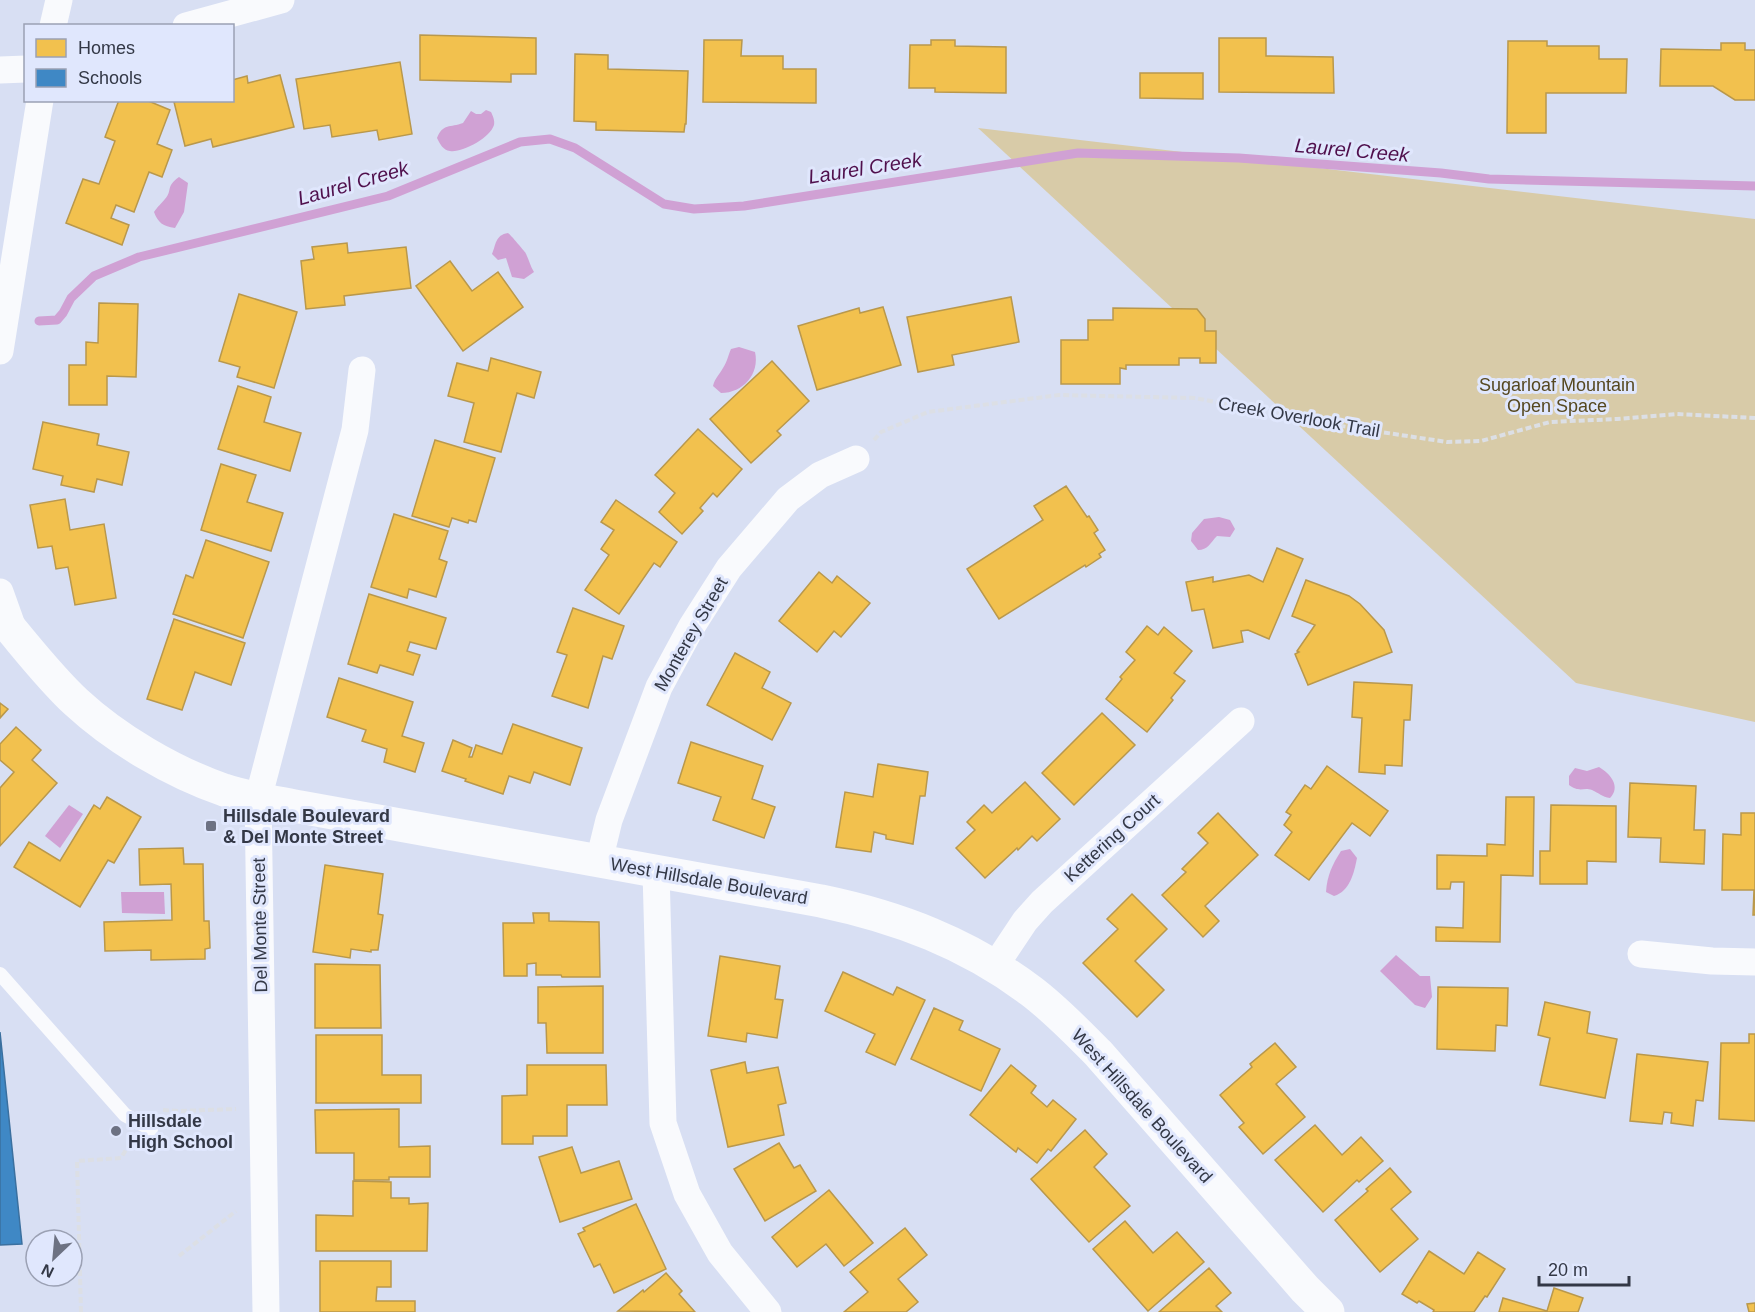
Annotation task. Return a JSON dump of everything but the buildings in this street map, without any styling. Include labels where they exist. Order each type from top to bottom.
[{"type":"main road","name":"West Hillsdale Boulevard","points":[[8,625],[76,703],[149,755],[226,790],[258,799],[865,910],[954,944],[995,966],[1031,991],[1066,1020],[1328,1312]]},
{"type":"street","points":[[54,24],[59,0]]},
{"type":"street","points":[[193,24],[281,0]]},
{"type":"street","points":[[0,70],[24,69]]},
{"type":"street","points":[[0,351],[40,102]]},
{"type":"street","name":"Del Monte Street","points":[[266,1312],[258,799],[355,430],[362,370]]},
{"type":"street","name":"Monterey Street","points":[[599,861],[609,820],[659,687],[692,626],[729,568],[788,500],[820,475],[856,459]]},
{"type":"street","points":[[0,592],[8,625]]},
{"type":"street","name":"Kettering Court","points":[[995,966],[1025,921],[1042,902],[1240,722]]},
{"type":"street","points":[[656,872],[663,1124],[687,1194],[720,1253],[768,1312]]},
{"type":"street","points":[[1641,954],[1712,961],[1755,962]]},
{"type":"lane","points":[[0,974],[125,1115],[151,1129]]},
{"type":"path","name":"Creek Overlook Trail","points":[[856,459],[881,432],[928,412],[1059,395],[1195,398],[1447,442],[1481,441],[1550,422],[1676,414],[1755,418]]},
{"type":"path","points":[[158,1110],[240,1109]]},
{"type":"path","points":[[81,1312],[77,1161],[121,1158],[132,1140]]},
{"type":"path","points":[[179,1256],[241,1207]]},
{"type":"green space","name":"Sugarloaf Mountain Open Space","points":[[978,128],[1755,219],[1755,722],[1576,683]]},
{"type":"shaded area","points":[[486,110],[491,112],[494,122],[487,135],[461,150],[450,151],[442,146],[437,138],[442,130],[463,123],[471,111],[481,114]]},
{"type":"shaded area","points":[[179,177],[188,183],[184,212],[175,228],[162,223],[154,212],[167,196],[172,183]]},
{"type":"shaded area","points":[[508,233],[525,252],[534,272],[524,279],[512,277],[506,258],[498,260],[492,254],[498,238]]},
{"type":"shaded area","points":[[739,347],[755,352],[755,368],[743,386],[721,393],[713,386],[714,383],[731,349]]},
{"type":"shaded area","points":[[1219,517],[1230,520],[1235,529],[1230,537],[1217,536],[1207,547],[1198,550],[1191,541],[1192,533],[1204,519]]},
{"type":"shaded area","points":[[1599,767],[1607,773],[1615,785],[1610,798],[1589,789],[1576,789],[1569,785],[1569,776],[1575,768],[1587,771]]},
{"type":"shaded area","points":[[69,805],[83,814],[60,848],[45,836]]},
{"type":"shaded area","points":[[1350,849],[1357,858],[1353,875],[1348,886],[1334,896],[1326,892],[1329,876],[1341,851]]},
{"type":"shaded area","points":[[121,892],[164,892],[165,914],[122,913]]},
{"type":"shaded area","points":[[1396,955],[1420,976],[1430,976],[1432,997],[1425,1008],[1415,1005],[1380,971]]},
{"type":"waterway","name":"Laurel Creek","points":[[39,321],[57,320],[71,298],[94,276],[139,257],[388,196],[520,142],[550,139],[575,148],[664,204],[694,209],[744,206],[1078,153],[1239,158],[1441,173],[1489,179],[1755,186]]},
{"type":"place","name":"Hillsdale Boulevard & Del Monte Street","points":[[211,826]]},
{"type":"place","name":"Hillsdale High School","points":[[116,1131]]}]
